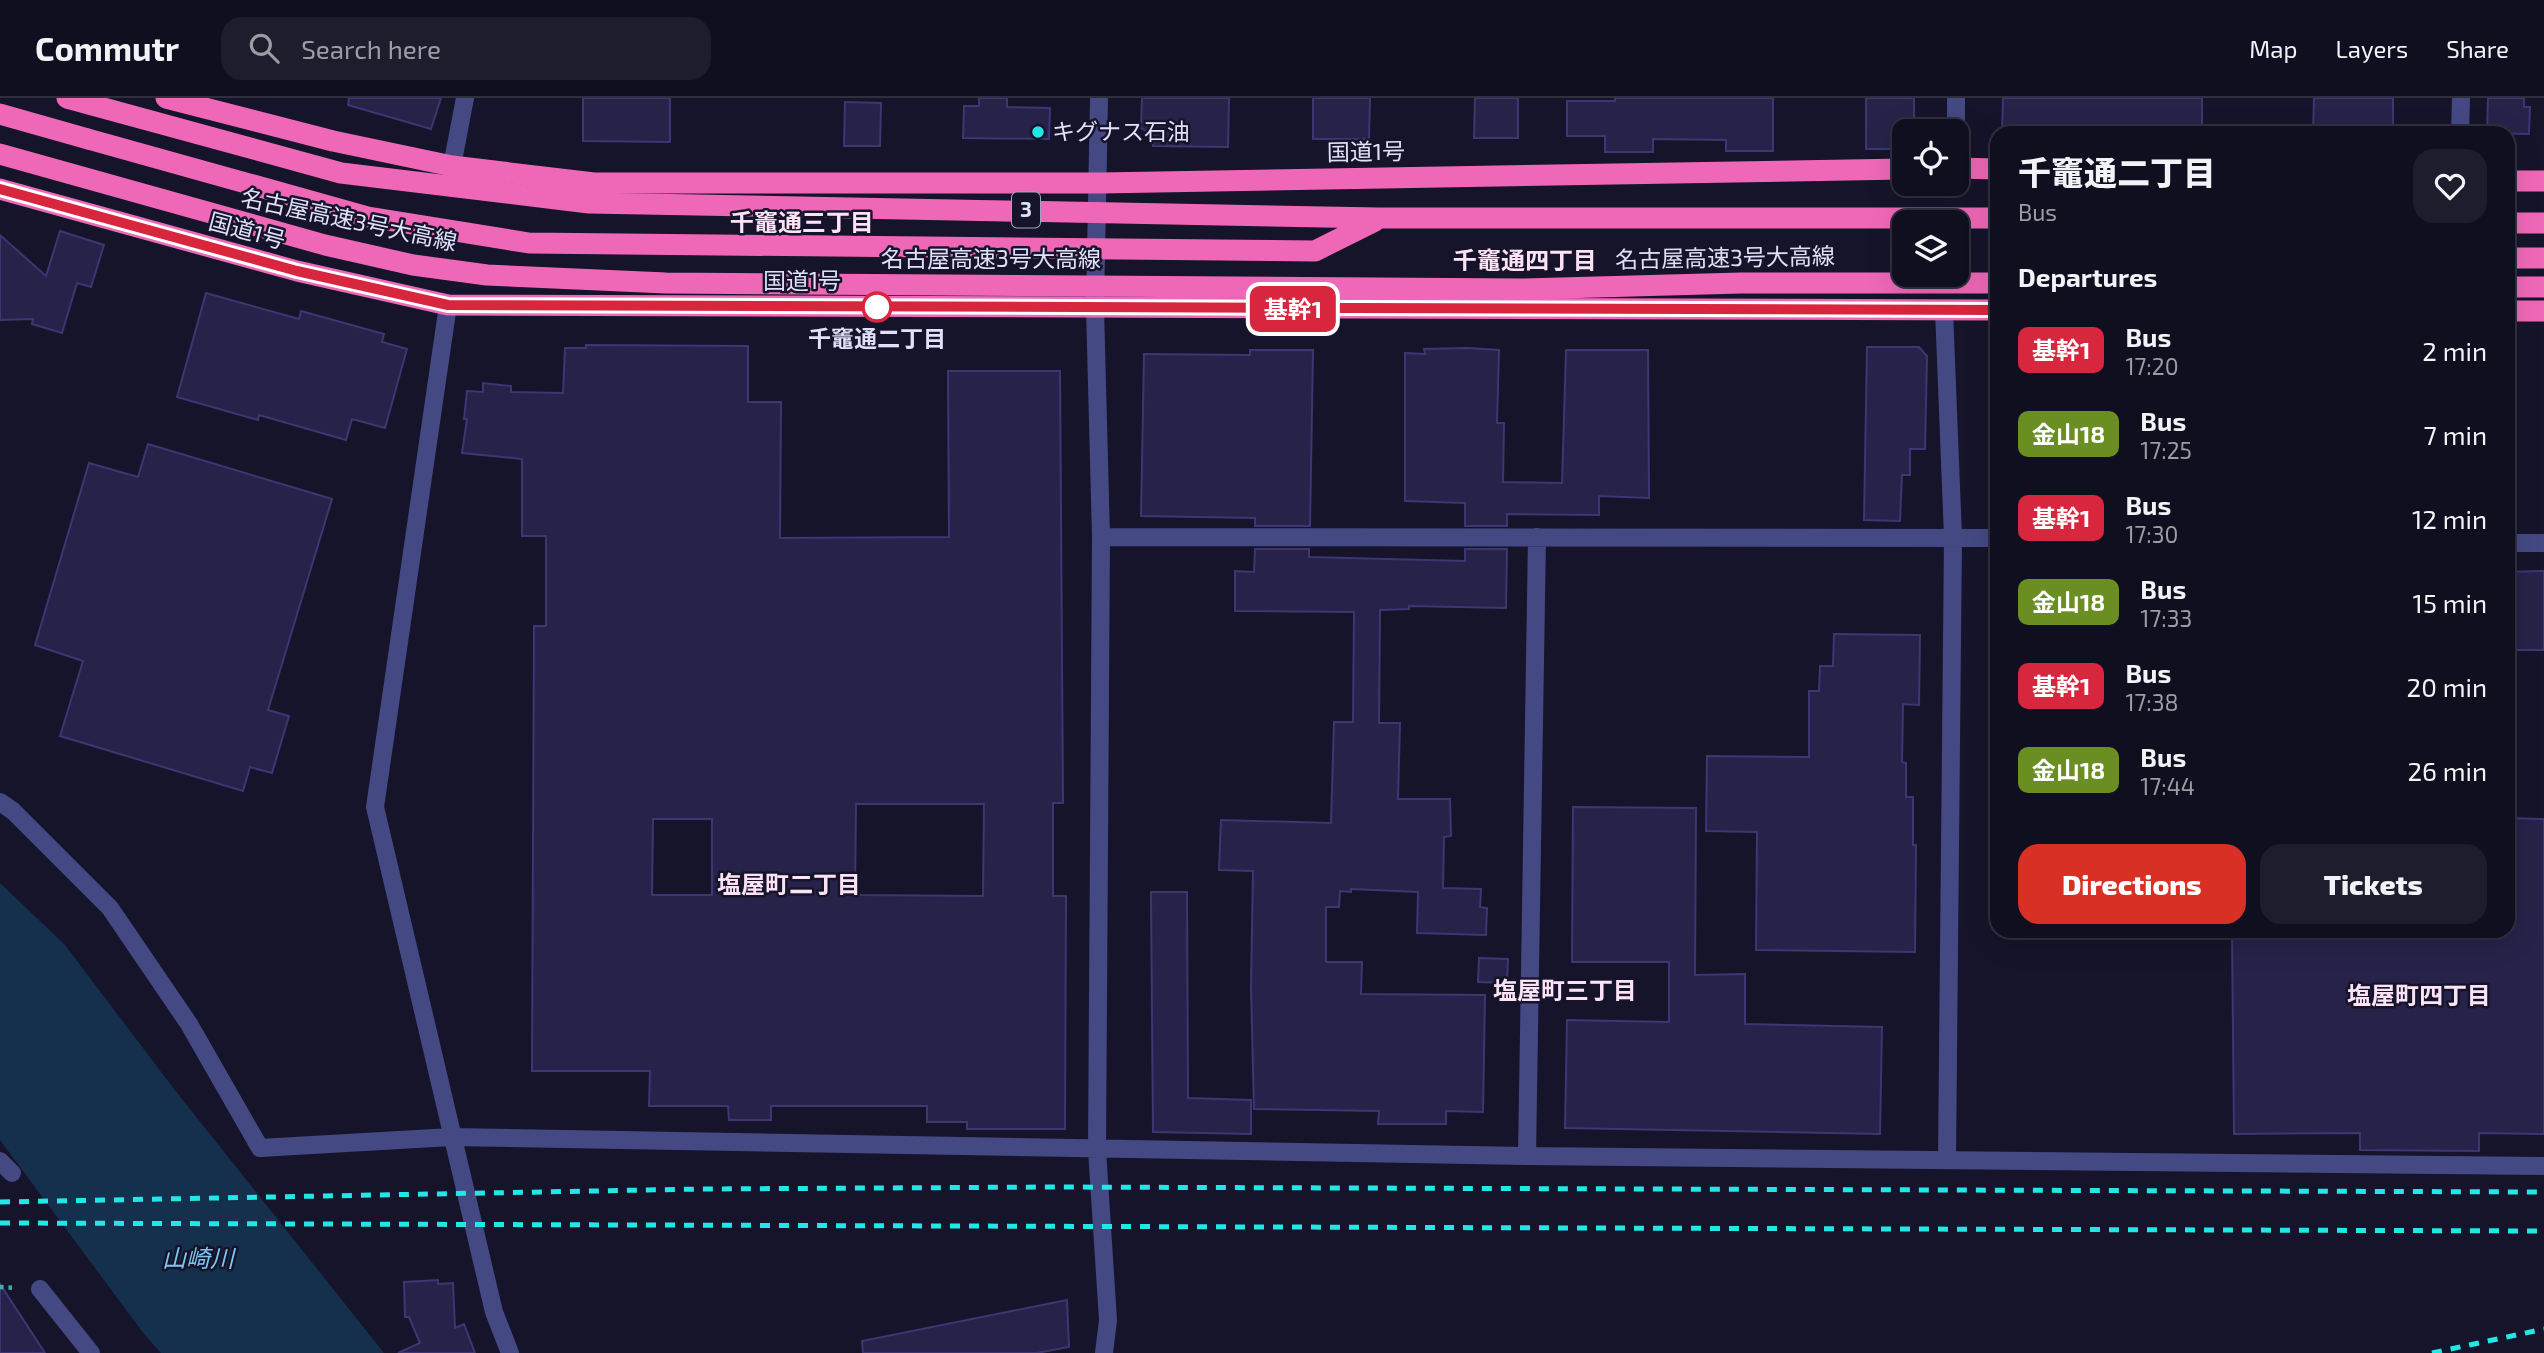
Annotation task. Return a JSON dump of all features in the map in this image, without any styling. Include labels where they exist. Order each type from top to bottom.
[{"type":"highway","name":"名古屋高速3号大高線","points":[[67,98],[341,173],[589,203],[1379,218],[1990,218]]},
{"type":"highway","name":"国道1号","points":[[166,98],[333,141],[452,166],[594,183],[1100,183],[1892,169]]},
{"type":"highway","points":[[0,114],[368,217],[529,243],[1315,251],[1379,218]]},
{"type":"highway","name":"名古屋高速3号大高線","points":[[0,154],[325,245],[413,265],[487,275],[666,283],[1508,289],[1859,282],[1990,283]]},
{"type":"highway","points":[[1969,168],[1990,169]]},
{"type":"highway","points":[[2515,181],[2544,181]]},
{"type":"highway","name":"国道1号","points":[[0,189],[297,271],[448,305],[1990,310]]},
{"type":"highway","points":[[2515,223],[2544,223]]},
{"type":"highway","points":[[2515,258],[2544,258]]},
{"type":"highway","points":[[1859,282],[1990,276]]},
{"type":"highway","points":[[2515,287],[2544,287]]},
{"type":"highway","points":[[2515,311],[2544,311]]},
{"type":"street","points":[[452,166],[465,98]]},
{"type":"street","points":[[1099,98],[1100,183],[1095,308],[1101,537],[1097,1150],[1108,1320],[1104,1353]]},
{"type":"street","points":[[1956,98],[1956,119]]},
{"type":"street","points":[[2460,98],[2460,126]]},
{"type":"street","points":[[448,305],[376,807],[451,1137],[494,1312],[510,1353]]},
{"type":"street","points":[[1944,310],[1953,537],[1947,1158]]},
{"type":"street","points":[[1101,537],[1990,537]]},
{"type":"street","points":[[1527,1156],[1537,537]]},
{"type":"street","points":[[2515,543],[2544,543]]},
{"type":"street","points":[[0,802],[13,811],[110,908],[189,1024],[260,1148],[451,1137],[1527,1156],[1947,1158],[2544,1166]]},
{"type":"street","points":[[40,1289],[91,1353]]},
{"type":"water","name":"山崎川","points":[[0,883],[65,945],[174,1089],[384,1353],[161,1353],[144,1334],[0,1140]]},
{"type":"building","points":[[349,98],[441,98],[431,129],[348,105]]},
{"type":"building","points":[[583,98],[670,98],[670,142],[583,141]]},
{"type":"building","points":[[979,98],[1007,98],[1007,107],[1050,108],[1049,139],[963,138],[964,106],[979,106]]},
{"type":"building","points":[[1142,98],[1229,98],[1228,147],[1153,146],[1154,136],[1141,128]]},
{"type":"building","points":[[1313,98],[1370,98],[1369,139],[1313,139]]},
{"type":"building","points":[[1475,98],[1518,98],[1518,138],[1474,138]]},
{"type":"building","points":[[1615,98],[1773,98],[1773,151],[1726,151],[1726,140],[1653,139],[1653,152],[1605,152],[1605,136],[1567,136],[1567,101],[1615,101]]},
{"type":"building","points":[[1866,98],[1914,98],[1914,119],[1892,119],[1892,149],[1866,149]]},
{"type":"building","points":[[2003,98],[2202,98],[2202,126],[2002,126]]},
{"type":"building","points":[[2314,98],[2393,98],[2393,126],[2313,126]]},
{"type":"building","points":[[2488,98],[2524,98],[2524,107],[2530,107],[2529,134],[2515,134],[2515,126],[2487,126]]},
{"type":"building","points":[[845,102],[881,103],[880,146],[844,146]]},
{"type":"building","points":[[60,231],[104,245],[91,287],[77,283],[62,333],[32,324],[33,319],[0,320],[0,235],[46,276]]},
{"type":"building","points":[[206,293],[299,319],[301,311],[384,334],[382,342],[407,349],[385,428],[352,419],[346,440],[259,415],[258,420],[177,397]]},
{"type":"building","points":[[586,345],[748,346],[748,402],[781,402],[780,538],[949,537],[948,371],[1060,371],[1063,803],[1053,803],[1053,896],[1066,896],[1065,1129],[967,1129],[967,1122],[927,1122],[927,1106],[771,1106],[771,1120],[729,1120],[728,1106],[649,1106],[650,1071],[532,1071],[534,626],[546,626],[546,536],[522,536],[522,459],[462,453],[467,419],[464,419],[467,391],[483,392],[483,383],[511,386],[511,392],[563,393],[565,348],[586,348]],"holes":[[[856,804],[984,804],[983,896],[855,895]],[[653,819],[712,819],[712,895],[652,895]]]},
{"type":"building","points":[[1867,347],[1919,347],[1927,356],[1925,449],[1910,449],[1910,475],[1902,475],[1900,521],[1864,520]]},
{"type":"building","points":[[1424,349],[1499,350],[1497,423],[1504,423],[1503,482],[1562,483],[1566,350],[1648,350],[1649,498],[1599,496],[1599,515],[1507,514],[1507,526],[1465,526],[1465,503],[1405,501],[1405,353],[1425,354]]},
{"type":"building","points":[[1250,350],[1313,350],[1310,526],[1255,526],[1255,518],[1141,516],[1144,354],[1250,355]]},
{"type":"building","points":[[148,444],[332,499],[268,710],[289,716],[272,773],[250,767],[243,791],[60,736],[83,661],[35,645],[89,463],[138,477]]},
{"type":"building","points":[[1255,549],[1309,549],[1309,557],[1465,561],[1465,549],[1507,549],[1506,608],[1409,606],[1409,609],[1380,610],[1379,723],[1400,723],[1398,799],[1450,799],[1451,836],[1444,837],[1443,888],[1481,889],[1480,907],[1487,908],[1486,935],[1417,933],[1418,892],[1351,889],[1351,892],[1340,891],[1339,907],[1326,907],[1326,962],[1362,962],[1361,994],[1485,995],[1483,1112],[1446,1111],[1446,1124],[1378,1124],[1379,1111],[1254,1109],[1251,986],[1253,871],[1219,870],[1221,820],[1331,823],[1334,722],[1353,722],[1354,612],[1235,611],[1235,571],[1254,572]]},
{"type":"building","points":[[2544,571],[2544,650],[2515,650],[2515,572]]},
{"type":"building","points":[[1834,634],[1920,635],[1919,705],[1903,704],[1902,762],[1906,763],[1906,797],[1913,797],[1913,845],[1916,845],[1915,952],[1756,950],[1757,832],[1706,831],[1707,756],[1809,757],[1809,691],[1819,691],[1820,666],[1833,666]]},
{"type":"building","points":[[1573,807],[1696,808],[1695,975],[1745,974],[1745,1024],[1882,1027],[1880,1134],[1565,1128],[1567,1020],[1669,1022],[1669,962],[1572,962]]},
{"type":"building","points":[[2515,818],[2544,819],[2544,1134],[2479,1133],[2479,1151],[2360,1150],[2360,1133],[2234,1134],[2232,938],[2515,938]]},
{"type":"building","points":[[1151,892],[1187,892],[1188,1098],[1251,1100],[1251,1134],[1153,1132]]},
{"type":"building","points":[[1479,958],[1508,959],[1507,983],[1478,982]]},
{"type":"building","points":[[438,1280],[438,1284],[453,1283],[455,1328],[464,1324],[475,1353],[398,1353],[420,1343],[409,1317],[405,1317],[404,1282]]},
{"type":"building","points":[[0,1284],[45,1353],[0,1353]]},
{"type":"building","points":[[1067,1300],[1069,1347],[1037,1353],[863,1353],[862,1341]]},
{"type":"railway","points":[[0,1202],[701,1189],[1052,1187],[2544,1192]]},
{"type":"railway","points":[[0,1223],[2544,1231]]},
{"type":"railway","points":[[2432,1353],[2544,1329]]},
{"type":"bus line","name":"基幹1","points":[[0,189],[297,271],[448,305],[1990,310]]},
{"type":"place","name":"キグナス石油","points":[[1038,132]]},
{"type":"place","name":"千竈通二丁目","points":[[877,307]]},
{"type":"district","name":"千竈通三丁目","points":[[802,223]]},
{"type":"district","name":"千竈通四丁目","points":[[1525,261]]},
{"type":"district","name":"塩屋町二丁目","points":[[789,885]]},
{"type":"district","name":"塩屋町三丁目","points":[[1565,991]]},
{"type":"district","name":"塩屋町四丁目","points":[[2419,996]]}]
